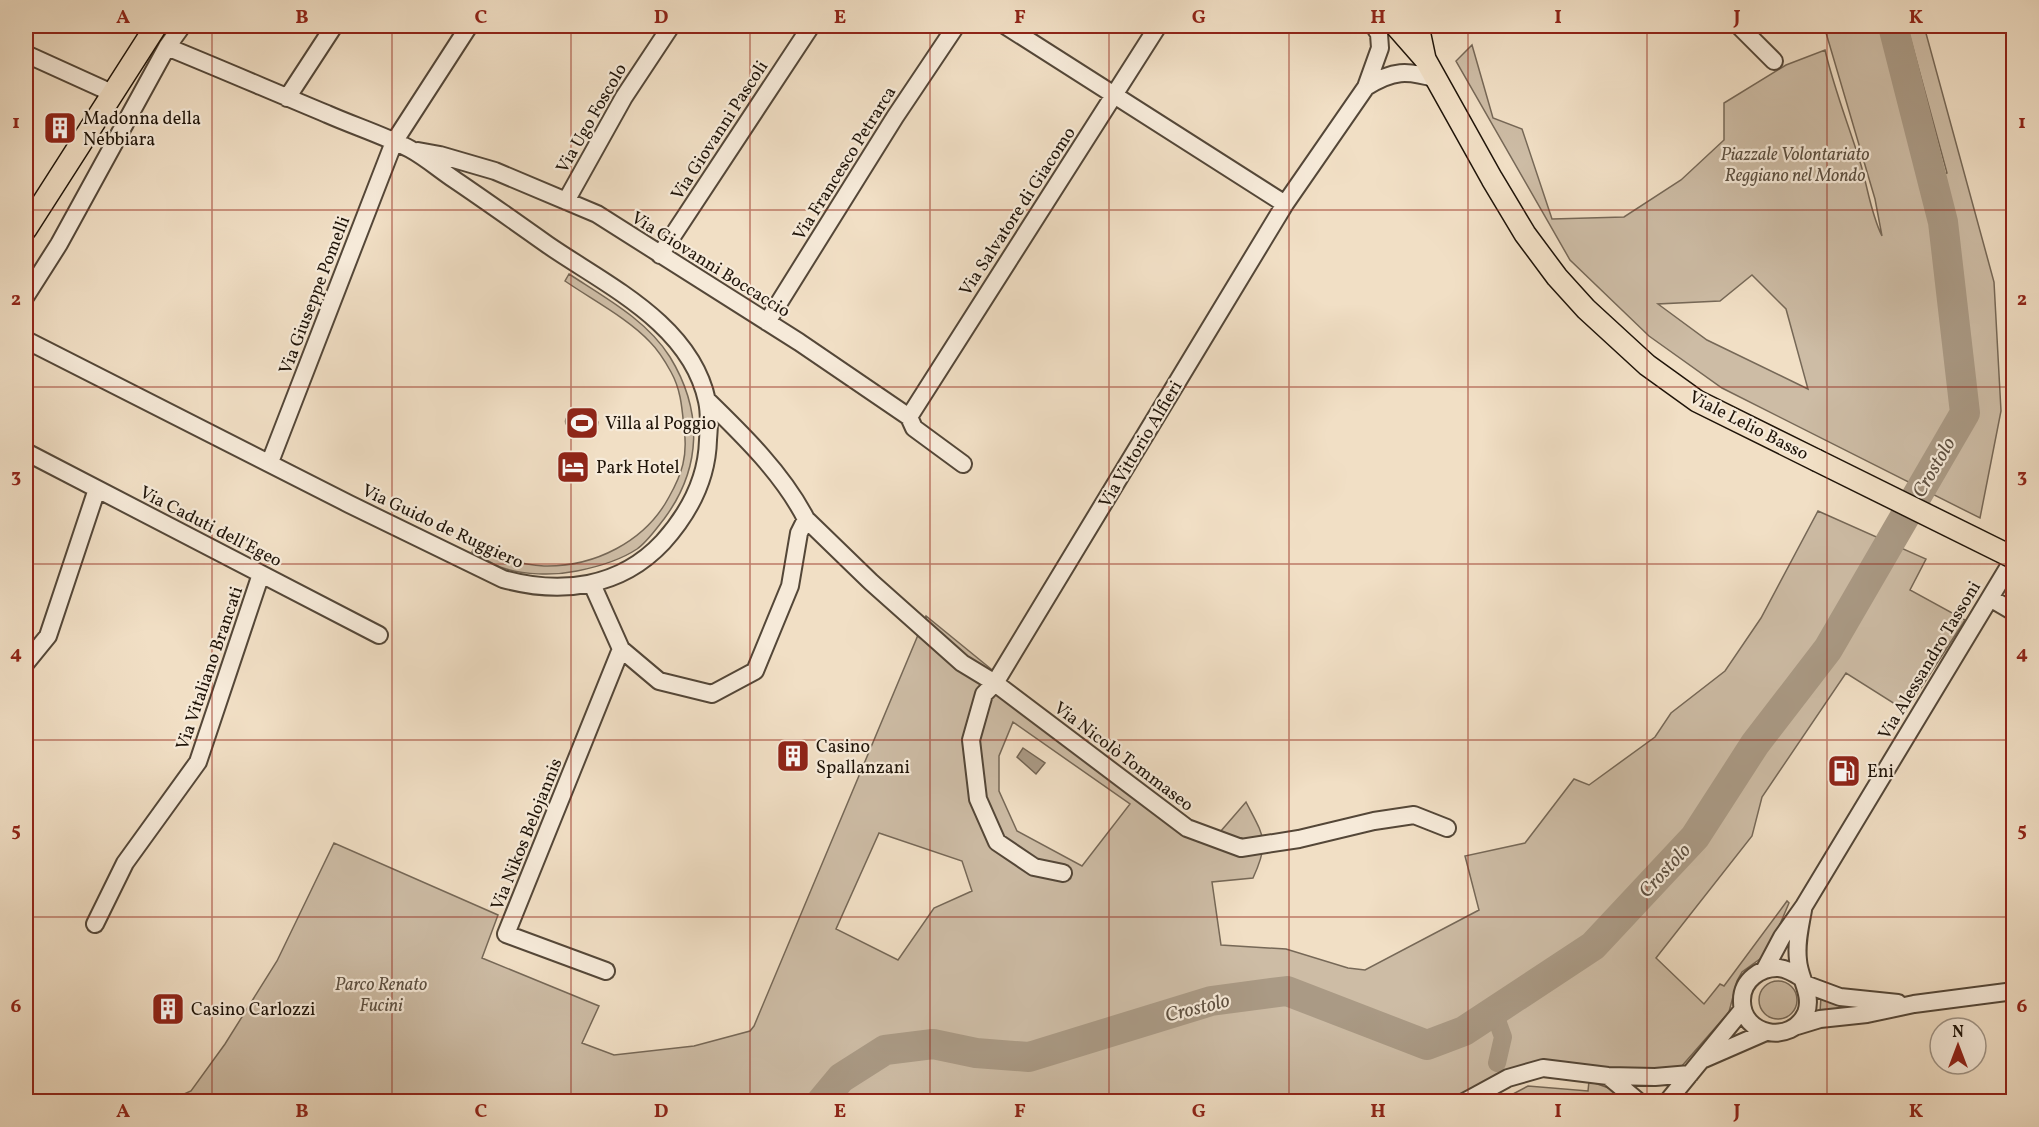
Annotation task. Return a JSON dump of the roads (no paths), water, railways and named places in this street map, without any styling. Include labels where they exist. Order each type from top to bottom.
[{"type":"main road","points":[[26,229],[156,26]]},
{"type":"main road","points":[[1387,26],[1425,59],[1437,79]]},
{"type":"main road","points":[[1418,26],[1425,59]]},
{"type":"main road","name":"Viale Lelio Basso","points":[[1437,79],[1525,234],[1557,277],[1586,309],[1647,365],[1697,401],[2013,558]]},
{"type":"street","points":[[26,296],[59,243],[167,47],[182,26]]},
{"type":"street","points":[[287,98],[334,26]]},
{"type":"street","name":"Via Giuseppe Pomelli","points":[[270,462],[394,142],[469,26]]},
{"type":"street","name":"Via Ugo Foscolo","points":[[566,201],[624,97],[671,26]]},
{"type":"street","name":"Via Giovanni Pascoli","points":[[660,255],[811,26]]},
{"type":"street","name":"Via Francesco Petrarca","points":[[767,322],[895,117],[956,26]]},
{"type":"street","points":[[1006,26],[1285,204]]},
{"type":"street","name":"Via Salvatore di Giacomo","points":[[909,417],[1158,26]]},
{"type":"street","name":"Via Vittorio Alfieri","points":[[995,683],[1285,204],[1371,84],[1388,45],[1387,26]]},
{"type":"street","points":[[1739,26],[1774,61]]},
{"type":"street","points":[[167,47],[394,142]]},
{"type":"street","points":[[26,54],[112,93]]},
{"type":"street","points":[[1371,84],[1401,72],[1417,73],[1437,79]]},
{"type":"street","name":"Via Guido de Ruggiero","points":[[26,339],[349,504],[503,579],[526,586],[573,588],[615,576],[655,550],[684,517],[704,473],[708,453],[707,400],[690,362],[680,345],[644,310],[411,149],[394,142]]},
{"type":"street","name":"Via Giovanni Boccaccio","points":[[411,149],[495,171],[597,214],[767,322],[909,417],[914,428],[963,464]]},
{"type":"street","name":"Via Nicolò Tommaseo","points":[[707,400],[756,450],[806,519],[871,582],[962,663],[995,683],[1187,828],[1241,848],[1299,839],[1374,821],[1414,815],[1448,828]]},
{"type":"street","name":"Via Caduti dell'Egeo","points":[[26,452],[379,635]]},
{"type":"street","points":[[26,663],[48,636],[97,489]]},
{"type":"street","points":[[592,584],[621,649],[659,681],[712,694],[755,671],[790,586],[799,533],[806,519]]},
{"type":"street","name":"Via Alessandro Tassoni","points":[[1667,1101],[1743,1009],[1743,994],[1747,984],[1752,977],[1765,969],[2013,558]]},
{"type":"street","name":"Via Vitaliano Brancati","points":[[95,924],[125,863],[198,762],[261,574]]},
{"type":"street","points":[[1990,598],[2013,612]]},
{"type":"street","name":"Via Nikos Belojannis","points":[[606,971],[507,934],[621,649]]},
{"type":"street","points":[[995,683],[984,694],[971,740],[978,799],[997,842],[1034,867],[1063,873]]},
{"type":"street","name":"Via Alessandro Tassoni","points":[[1703,1060],[1766,1032],[1784,1032],[1797,1026],[1805,1015],[1808,997],[1802,981],[1798,944],[1804,906]]},
{"type":"street","points":[[1765,969],[1780,968],[1802,981],[1840,997],[1914,1004]]},
{"type":"street","points":[[1797,1026],[1820,1019],[2013,991]]},
{"type":"street","points":[[1743,1009],[1754,1026],[1766,1032]]},
{"type":"street","points":[[1464,1101],[1508,1078],[1543,1068],[1608,1076],[1655,1077],[1690,1074]]},
{"type":"street","points":[[1608,1076],[1639,1101]]},
{"type":"waterway","name":"Crostolo","points":[[821,1102],[841,1078],[885,1050],[933,1044],[976,1053],[1029,1057],[1211,1001],[1287,991],[1427,1045],[1464,1031],[1593,946],[1695,837],[1755,744],[1828,649],[1965,413],[1943,222],[1893,26]]},
{"type":"waterway","points":[[1494,1012],[1503,1037],[1497,1063]]},
{"type":"place","name":"Madonna della Nebbiara","points":[[60,128]]},
{"type":"place","name":"Villa al Poggio","points":[[582,423]]},
{"type":"place","name":"Park Hotel","points":[[573,467]]},
{"type":"place","name":"Casino Spallanzani","points":[[793,756]]},
{"type":"place","name":"Eni","points":[[1844,771]]},
{"type":"place","name":"Casino Carlozzi","points":[[168,1009]]},
{"type":"park label","name":"Piazzale Volontariato Reggiano nel Mondo","points":[[1795,164]]},
{"type":"park label","name":"Parco Renato Fucini","points":[[381,994]]}]
